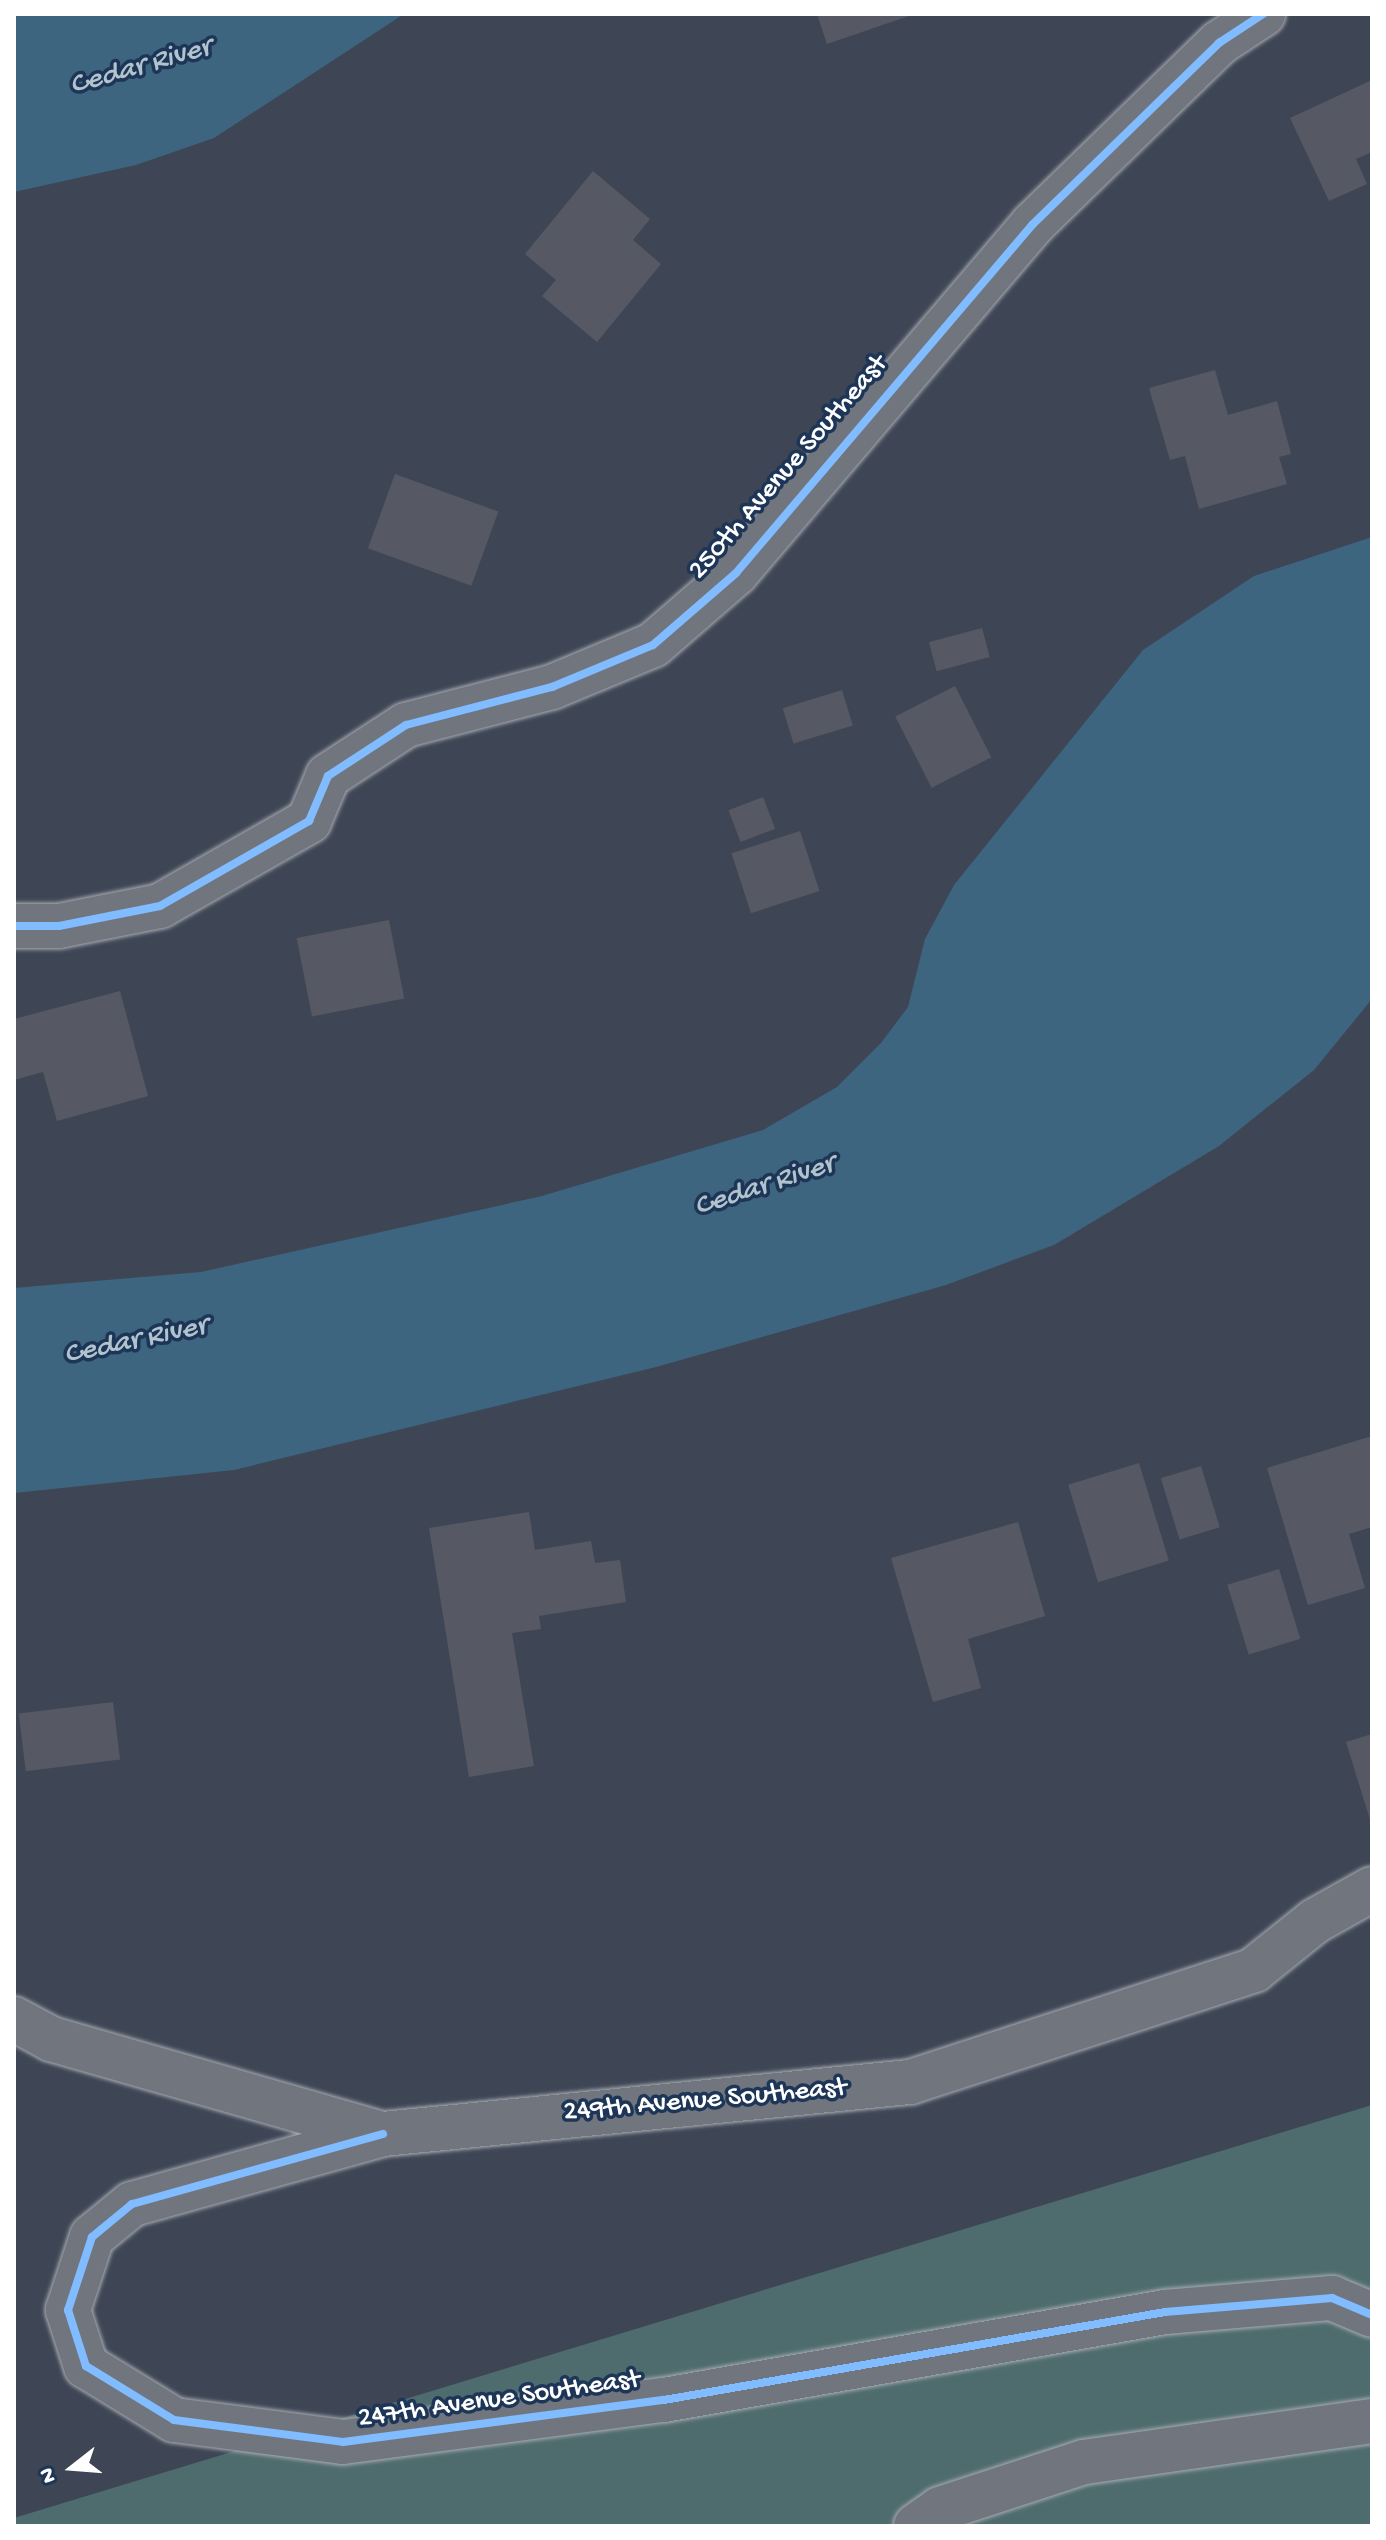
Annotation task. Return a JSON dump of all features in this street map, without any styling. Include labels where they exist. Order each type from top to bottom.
[{"type":"street","name":"250th Avenue Southeast","points":[[14,926],[59,926],[160,906],[309,821],[328,776],[406,725],[552,687],[653,645],[736,573],[1033,224],[1219,43],[1263,14]]},
{"type":"street","name":"249th Avenue Southeast","points":[[14,2019],[51,2039],[383,2134],[910,2082],[1254,1970],[1315,1921],[1372,1889]]},
{"type":"street","name":"247th Avenue Southeast","points":[[383,2134],[132,2204],[92,2237],[68,2310],[86,2366],[174,2420],[343,2442],[664,2400],[1165,2312],[1332,2298],[1372,2315]]},
{"type":"street","points":[[916,2526],[940,2509],[1084,2462],[1372,2421]]},
{"type":"green space","points":[[1372,2105],[1372,2526],[14,2526],[14,2518]]},
{"type":"water","name":"Cedar River","points":[[404,14],[214,138],[136,165],[14,192],[14,16]]},
{"type":"water","name":"Cedar River","points":[[1372,537],[1372,999],[1314,1070],[1219,1146],[1054,1245],[946,1285],[656,1367],[234,1470],[14,1493],[14,1288],[201,1272],[542,1196],[763,1130],[837,1087],[881,1043],[908,1007],[925,939],[954,885],[1143,650],[1254,576]]},
{"type":"building","points":[[817,14],[908,14],[909,16],[827,44]]},
{"type":"building","points":[[1372,80],[1372,152],[1356,159],[1367,184],[1329,201],[1290,118]]},
{"type":"building","points":[[593,171],[650,219],[633,240],[661,264],[597,342],[542,296],[556,280],[525,254]]},
{"type":"building","points":[[1215,370],[1228,415],[1277,401],[1291,454],[1279,457],[1287,484],[1199,509],[1185,456],[1170,460],[1149,388]]},
{"type":"building","points":[[395,474],[498,512],[471,586],[368,548]]},
{"type":"building","points":[[982,628],[990,657],[937,671],[929,642]]},
{"type":"building","points":[[955,686],[991,757],[932,788],[895,716]]},
{"type":"building","points":[[842,690],[853,725],[794,744],[783,708]]},
{"type":"building","points":[[763,797],[775,829],[741,842],[728,810]]},
{"type":"building","points":[[800,831],[819,891],[751,913],[732,853]]},
{"type":"building","points":[[389,920],[404,999],[312,1016],[297,938]]},
{"type":"building","points":[[120,991],[148,1096],[57,1121],[43,1072],[14,1080],[14,1019]]},
{"type":"building","points":[[1372,1436],[1372,1527],[1349,1534],[1365,1588],[1308,1605],[1267,1468]]},
{"type":"building","points":[[1139,1463],[1169,1561],[1098,1582],[1068,1485]]},
{"type":"building","points":[[1201,1466],[1220,1527],[1180,1539],[1161,1478]]},
{"type":"building","points":[[529,1512],[535,1550],[591,1541],[595,1563],[620,1560],[626,1602],[539,1616],[541,1629],[512,1633],[534,1766],[469,1777],[429,1528]]},
{"type":"building","points":[[1018,1522],[1045,1616],[968,1639],[981,1688],[933,1702],[891,1558]]},
{"type":"building","points":[[1279,1569],[1300,1639],[1249,1655],[1227,1585]]},
{"type":"building","points":[[113,1702],[120,1760],[26,1771],[19,1714]]},
{"type":"building","points":[[1372,1734],[1372,1823],[1371,1823],[1346,1742]]},
{"type":"cycle path","points":[[14,926],[59,926],[160,906],[309,821],[328,776],[406,725],[552,687],[653,645],[736,573],[1033,224],[1219,43],[1263,14]]},
{"type":"cycle path","points":[[383,2134],[132,2204],[92,2237],[68,2310],[86,2366],[174,2420],[343,2442],[664,2400],[1165,2312],[1332,2298],[1372,2315]]}]
